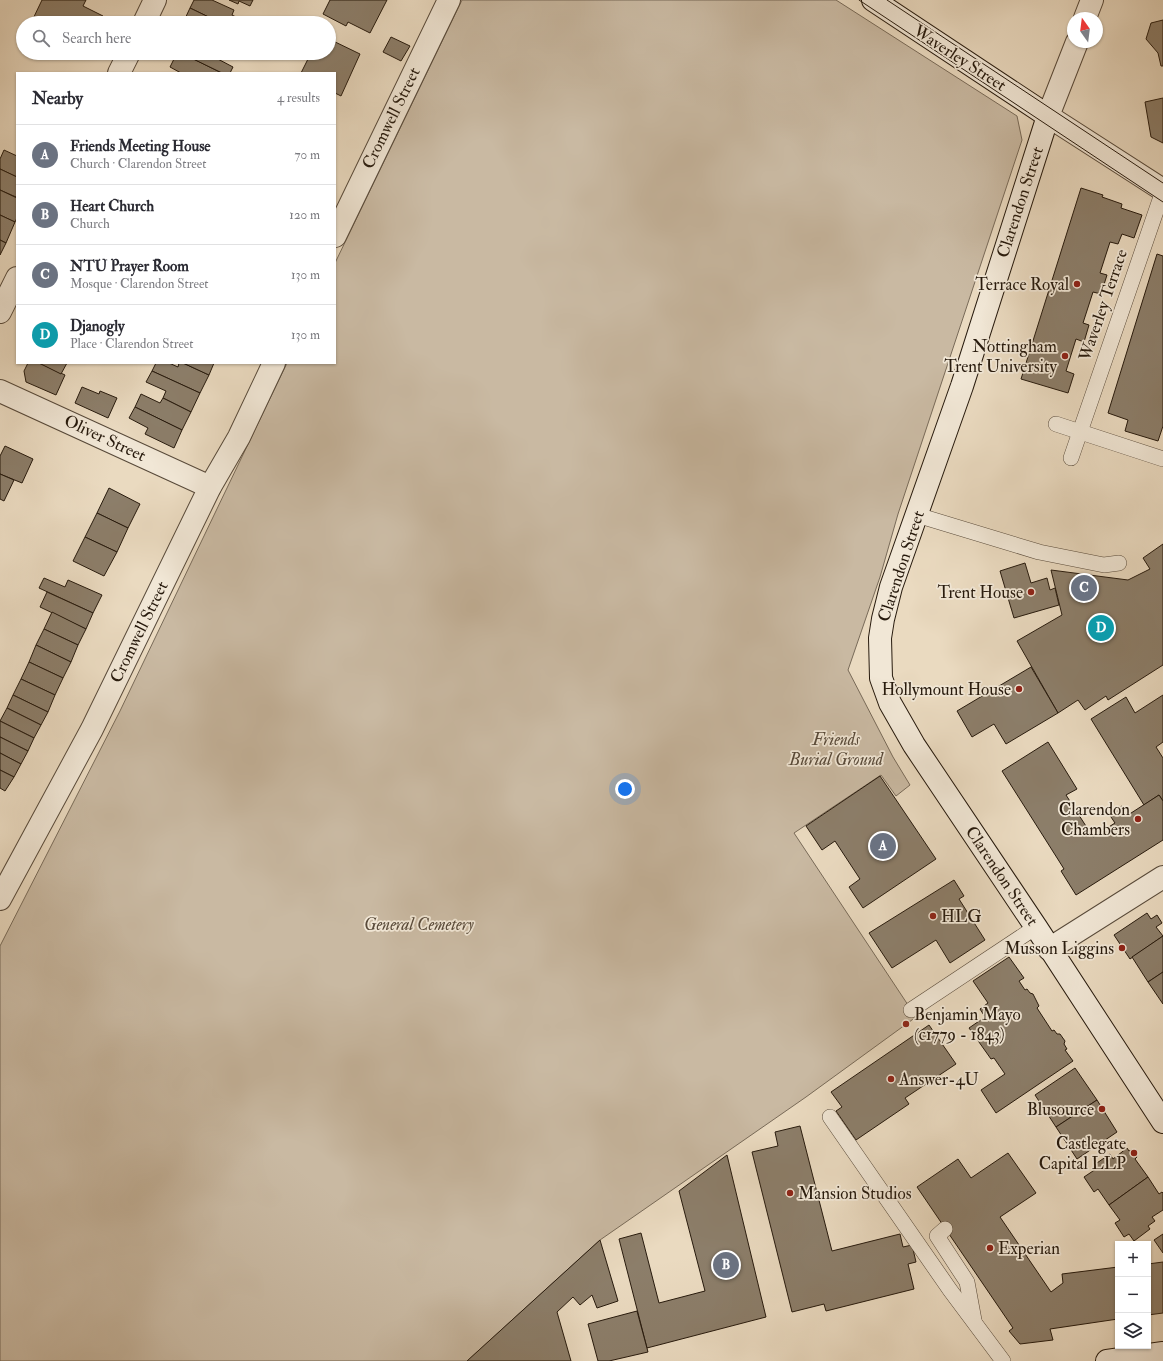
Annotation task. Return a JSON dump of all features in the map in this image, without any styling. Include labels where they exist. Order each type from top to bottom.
[{"type":"street","points":[[147,16],[155,0]]},
{"type":"street","name":"Cromwell Street","points":[[336,234],[449,0]]},
{"type":"street","name":"Waverley Street","points":[[873,0],[1163,190]]},
{"type":"street","points":[[1087,12],[1092,0]]},
{"type":"street","name":"Clarendon Street","points":[[1075,48],[1048,116],[962,386],[891,588],[880,638],[881,678],[890,703],[914,745],[1036,927],[1163,1122]]},
{"type":"street","points":[[120,72],[126,60]]},
{"type":"street","points":[[0,312],[16,280]]},
{"type":"street","name":"Cromwell Street","points":[[0,899],[92,729],[210,487],[239,437],[274,364]]},
{"type":"street","name":"Oliver Street","points":[[0,390],[210,487]]},
{"type":"street","points":[[1050,949],[1163,877]]},
{"type":"street","points":[[1107,1361],[1163,1353]]},
{"type":"lane","name":"Waverley Terrace","points":[[1071,458],[1163,190]]},
{"type":"lane","points":[[1056,424],[1163,459]]},
{"type":"lane","points":[[917,515],[1039,552],[1104,565],[1119,563]]},
{"type":"lane","points":[[911,1010],[1036,927]]},
{"type":"lane","points":[[830,1117],[1003,1361]]},
{"type":"lane","points":[[945,1229],[937,1236],[967,1282],[975,1323]]},
{"type":"green space","name":"General Cemetery","points":[[462,0],[836,0],[1017,116],[1022,140],[898,514],[880,577],[848,670],[893,757],[910,785],[896,796],[881,775],[794,833],[916,1017],[806,1097],[600,1240],[467,1361],[0,1361],[0,946],[120,711],[287,364],[336,364],[336,261]]},
{"type":"building","points":[[42,0],[86,0],[83,6],[103,16],[34,16]]},
{"type":"building","points":[[194,0],[212,0],[234,10],[232,15],[234,16],[207,16],[190,8]]},
{"type":"building","points":[[229,0],[253,0],[250,6],[239,1],[238,4]]},
{"type":"building","points":[[330,0],[387,0],[370,33],[348,22],[346,26],[336,21],[336,16],[327,16],[323,14]]},
{"type":"building","points":[[190,8],[207,16],[186,16]]},
{"type":"building","points":[[1163,20],[1163,66],[1161,66],[1158,53],[1146,39],[1151,23]]},
{"type":"building","points":[[391,37],[410,46],[401,61],[383,52]]},
{"type":"building","points":[[336,42],[360,54],[341,96],[336,94],[336,72],[302,72],[308,60],[336,60]]},
{"type":"building","points":[[174,60],[195,60],[220,72],[179,72],[170,67]]},
{"type":"building","points":[[195,60],[220,60],[233,67],[230,72],[220,72]]},
{"type":"building","points":[[1163,98],[1163,143],[1151,137],[1145,102]]},
{"type":"building","points":[[4,150],[16,156],[16,177],[0,169],[0,159]]},
{"type":"building","points":[[0,169],[16,177],[16,197],[0,190]]},
{"type":"building","name":"Terrace Royal","points":[[1081,188],[1103,195],[1102,197],[1122,204],[1121,208],[1142,215],[1134,238],[1122,234],[1118,244],[1110,242],[1100,273],[1107,275],[1101,294],[1093,292],[1083,323],[1089,325],[1084,342],[1076,339],[1066,371],[1074,374],[1068,393],[1021,379]]},
{"type":"building","points":[[0,190],[16,198],[16,220],[15,222],[0,215]]},
{"type":"building","points":[[0,215],[15,222],[6,243],[0,240]]},
{"type":"building","points":[[0,240],[6,243],[0,255]]},
{"type":"building","points":[[1157,254],[1163,256],[1163,426],[1158,441],[1125,431],[1128,420],[1108,413]]},
{"type":"building","points":[[28,364],[41,364],[65,375],[56,395],[26,382],[24,371]]},
{"type":"building","points":[[41,364],[66,364],[61,374]]},
{"type":"building","points":[[156,364],[171,364],[178,367],[179,364],[185,364],[209,375],[200,393],[152,371]]},
{"type":"building","points":[[185,364],[214,364],[209,375]]},
{"type":"building","points":[[152,371],[200,393],[191,412],[163,398],[166,391],[146,382]]},
{"type":"building","points":[[82,387],[99,394],[100,391],[117,398],[108,418],[75,403]]},
{"type":"building","points":[[141,394],[160,403],[163,398],[191,412],[182,430],[135,407]]},
{"type":"building","points":[[135,407],[182,430],[174,448],[145,434],[148,428],[129,418]]},
{"type":"building","points":[[5,446],[33,459],[22,483],[0,474],[0,456]]},
{"type":"building","points":[[0,474],[14,480],[4,501],[0,499]]},
{"type":"building","points":[[109,488],[140,504],[128,528],[97,513]]},
{"type":"building","points":[[97,513],[128,528],[117,552],[85,537]]},
{"type":"building","points":[[85,537],[117,552],[104,576],[73,561]]},
{"type":"building","points":[[1163,544],[1163,665],[1108,700],[1106,696],[1085,710],[1078,700],[1058,713],[1017,641],[1062,615],[1051,570],[1128,580],[1150,569],[1143,558]]},
{"type":"building","name":"Trent House","points":[[1025,563],[1031,583],[1047,578],[1050,590],[1055,588],[1059,605],[1014,618],[1000,571]]},
{"type":"building","points":[[44,578],[65,587],[68,580],[102,595],[93,613],[39,588]]},
{"type":"building","points":[[47,592],[93,613],[86,629],[40,607]]},
{"type":"building","points":[[52,612],[86,629],[78,645],[44,629]]},
{"type":"building","points":[[44,629],[78,645],[71,662],[36,645]]},
{"type":"building","points":[[36,645],[71,662],[63,678],[29,662]]},
{"type":"building","points":[[29,662],[63,678],[55,695],[21,679]]},
{"type":"building","name":"Hollymount House","points":[[1031,667],[1058,713],[1006,744],[994,724],[972,737],[957,711]]},
{"type":"building","points":[[21,679],[55,695],[48,712],[13,695]]},
{"type":"building","points":[[13,695],[48,712],[41,725],[7,708]]},
{"type":"building","points":[[1163,695],[1163,742],[1156,747],[1163,758],[1163,801],[1159,795],[1144,805],[1091,719],[1126,697],[1135,713]]},
{"type":"building","points":[[7,708],[41,725],[34,738],[0,721]]},
{"type":"building","points":[[0,721],[34,738],[28,751],[0,737]]},
{"type":"building","points":[[0,737],[28,751],[21,764],[0,753]]},
{"type":"building","name":"Clarendon Chambers","points":[[1048,742],[1077,789],[1066,795],[1093,837],[1115,823],[1109,814],[1122,806],[1128,815],[1159,795],[1163,801],[1163,840],[1076,895],[1061,871],[1064,869],[1002,771]]},
{"type":"building","points":[[0,753],[21,764],[14,777],[0,770]]},
{"type":"building","points":[[0,770],[14,777],[5,791],[0,788]]},
{"type":"building","points":[[880,776],[936,859],[863,908],[849,887],[860,879],[835,841],[822,850],[806,826]]},
{"type":"building","name":"HLG","points":[[954,880],[964,896],[959,899],[985,940],[950,963],[936,940],[892,968],[869,933]]},
{"type":"building","points":[[1147,913],[1151,919],[1157,915],[1162,923],[1156,927],[1163,936],[1130,959],[1114,935]]},
{"type":"building","points":[[1163,936],[1163,972],[1148,982],[1132,957]]},
{"type":"building","points":[[1009,957],[1024,978],[1019,981],[1025,990],[1027,989],[1033,994],[1039,1006],[1037,1008],[1052,1031],[1054,1030],[1057,1034],[1060,1034],[1065,1041],[1064,1044],[1067,1049],[1065,1050],[1073,1061],[996,1113],[981,1090],[1005,1074],[994,1058],[991,1059],[969,1028],[985,1017],[980,1009],[988,1003],[973,981]]},
{"type":"building","points":[[1163,972],[1163,1004],[1148,982]]},
{"type":"building","name":"Answer-4U","points":[[929,1025],[956,1064],[905,1098],[909,1104],[856,1140],[836,1111],[842,1107],[831,1092]]},
{"type":"building","points":[[1075,1068],[1097,1100],[1056,1127],[1035,1095]]},
{"type":"building","points":[[1097,1100],[1117,1132],[1077,1159],[1056,1127]]},
{"type":"building","name":"Mansion Studios","points":[[800,1126],[832,1251],[900,1234],[903,1247],[912,1245],[916,1262],[908,1264],[914,1289],[826,1311],[824,1304],[792,1312],[752,1152],[778,1146],[775,1132]]},
{"type":"building","points":[[1127,1148],[1129,1151],[1132,1150],[1137,1157],[1135,1159],[1148,1177],[1109,1205],[1098,1189],[1094,1192],[1084,1177],[1096,1169],[1094,1165],[1110,1154],[1113,1159]]},
{"type":"building","name":"Experian","points":[[1008,1153],[1036,1193],[1000,1217],[1051,1292],[1063,1283],[1062,1274],[1115,1267],[1115,1319],[1050,1329],[1053,1340],[1020,1344],[1009,1331],[1013,1328],[917,1187],[958,1159],[971,1178]]},
{"type":"building","points":[[727,1155],[766,1317],[647,1348],[619,1239],[641,1233],[659,1303],[705,1291],[679,1191]]},
{"type":"building","points":[[1148,1177],[1159,1194],[1162,1192],[1163,1193],[1163,1210],[1152,1217],[1155,1221],[1148,1226],[1150,1229],[1134,1241],[1129,1234],[1124,1237],[1115,1223],[1120,1220],[1109,1205]]},
{"type":"building","points":[[1163,1234],[1163,1253],[1154,1240]]},
{"type":"building","points":[[600,1240],[618,1301],[597,1308],[592,1295],[580,1305],[573,1297],[557,1312],[571,1361],[467,1361]]},
{"type":"building","points":[[1163,1262],[1163,1313],[1151,1315],[1151,1277],[1151,1264]]},
{"type":"building","points":[[637,1311],[648,1352],[609,1361],[598,1361],[588,1324]]},
{"type":"tram line","points":[[859,0],[1163,202]]},
{"type":"tram line","points":[[887,0],[1163,183]]},
{"type":"place","name":"Terrace Royal","points":[[1077,284]]},
{"type":"place","name":"Nottingham Trent University","points":[[1065,356]]},
{"type":"place","name":"NTU Prayer Room","points":[[1084,588]]},
{"type":"place","name":"Trent House","points":[[1031,592]]},
{"type":"place","name":"Djanogly","points":[[1101,628]]},
{"type":"place","name":"Hollymount House","points":[[1019,689]]},
{"type":"place","name":"Clarendon Chambers","points":[[1138,819]]},
{"type":"place","name":"Friends Meeting House","points":[[883,846]]},
{"type":"place","name":"HLG","points":[[933,916]]},
{"type":"place","name":"Musson Liggins","points":[[1122,948]]},
{"type":"place","name":"Benjamin Mayo (c1779 - 1843)","points":[[906,1024]]},
{"type":"place","name":"Answer-4U","points":[[891,1079]]},
{"type":"place","name":"Blusource","points":[[1102,1109]]},
{"type":"place","name":"Castlegate Capital LLP","points":[[1134,1153]]},
{"type":"place","name":"Mansion Studios","points":[[790,1193]]},
{"type":"place","name":"Experian","points":[[990,1248]]},
{"type":"place","name":"Heart Church","points":[[726,1265]]},
{"type":"park label","name":"Friends Burial Ground","points":[[836,749]]}]
